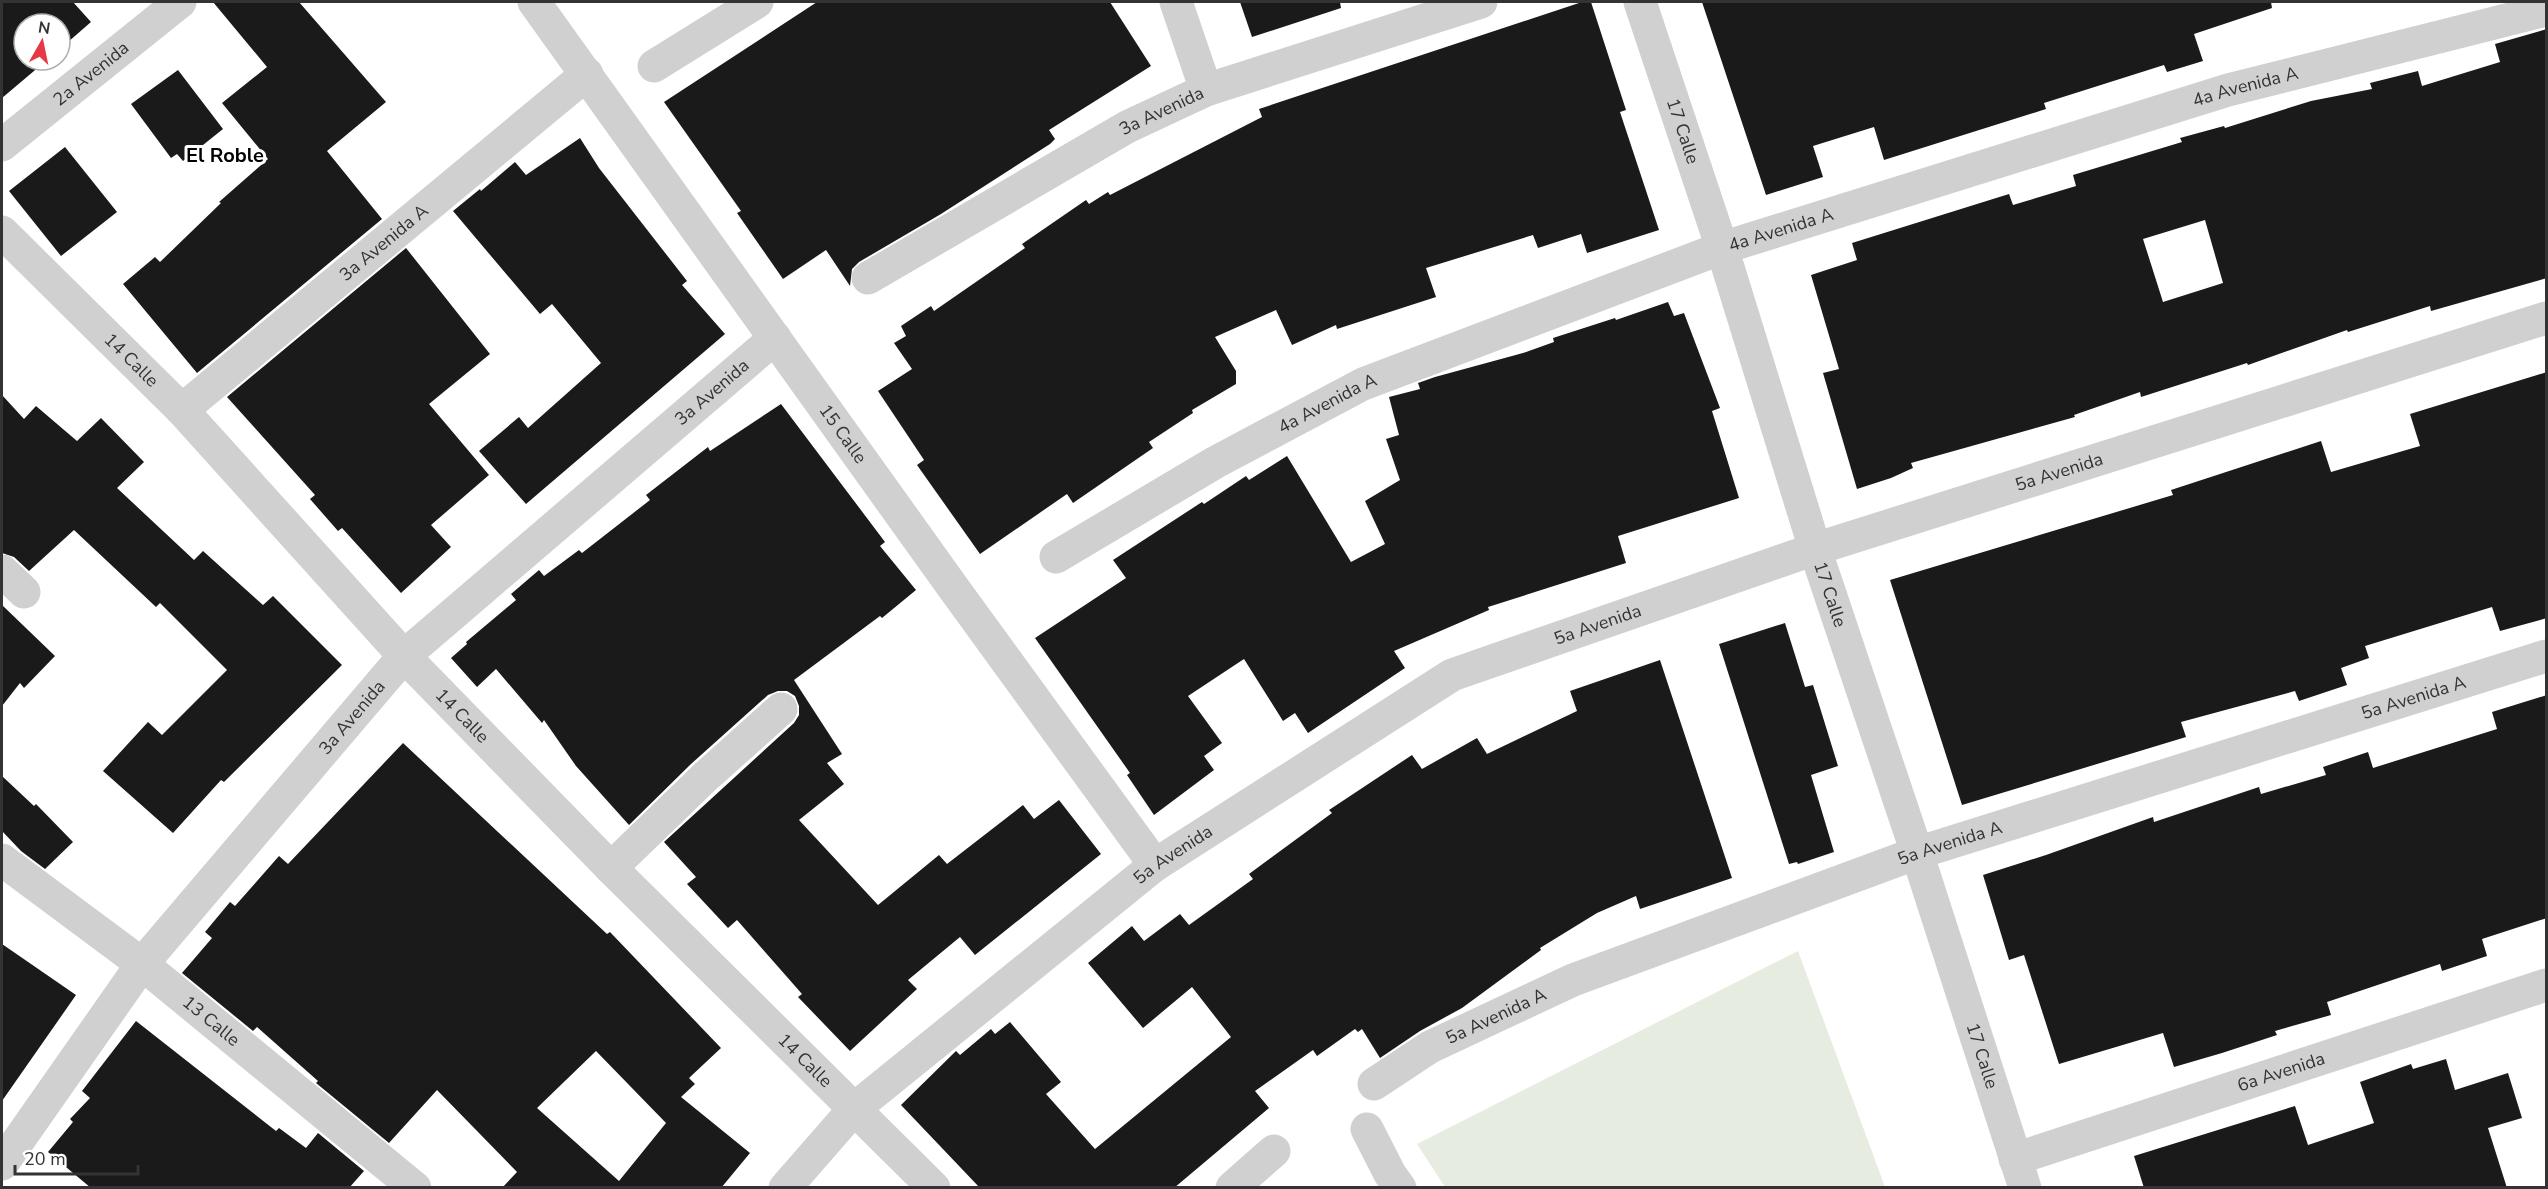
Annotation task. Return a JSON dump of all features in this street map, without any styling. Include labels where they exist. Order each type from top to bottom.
[{"type":"street","name":"2a Avenida","points":[[2,145],[180,2]]},
{"type":"street","name":"15 Calle","points":[[534,2],[952,586],[1155,865]]},
{"type":"street","points":[[654,66],[757,2]]},
{"type":"street","points":[[1176,2],[1206,90]]},
{"type":"street","name":"3a Avenida","points":[[868,278],[1127,127],[1206,90],[1481,2]]},
{"type":"street","name":"17 Calle","points":[[1640,2],[1722,248],[1815,549],[1917,853],[2020,1173]]},
{"type":"street","name":"4a Avenida A","points":[[1056,557],[1216,462],[1363,384],[1722,248],[2228,90],[2547,10]]},
{"type":"street","name":"3a Avenida A","points":[[182,410],[587,74]]},
{"type":"street","name":"14 Calle","points":[[2,232],[182,410],[404,656],[611,867],[934,1188]]},
{"type":"street","name":"5a Avenida","points":[[785,1188],[854,1109],[1155,865],[1452,675],[1815,549],[2547,318]]},
{"type":"street","name":"3a Avenida","points":[[7,1144],[142,964],[404,656],[775,338]]},
{"type":"street","name":"5a Avenida A","points":[[1374,1084],[1430,1047],[1573,980],[1917,853],[2547,656]]},
{"type":"street","points":[[611,867],[704,778],[781,709]]},
{"type":"street","name":"13 Calle","points":[[2,860],[142,964],[416,1188]]},
{"type":"street","name":"6a Avenida","points":[[2020,1173],[2547,985]]},
{"type":"street","points":[[1367,1129],[1390,1174],[1400,1188]]},
{"type":"street","points":[[1232,1188],[1274,1151]]},
{"type":"shaded area","points":[[1798,951],[1885,1187],[1445,1187],[1417,1144]]},
{"type":"building","points":[[2,2],[73,2],[91,22],[72,39],[72,12],[12,12],[12,72],[33,72],[2,98]]},
{"type":"building","points":[[213,2],[299,2],[386,102],[327,151],[382,219],[197,373],[123,284],[155,257],[160,262],[221,203],[219,202],[268,159],[222,103],[267,67]]},
{"type":"building","points":[[817,2],[1110,2],[1151,66],[1049,130],[1055,139],[1050,144],[941,214],[859,262],[852,269],[850,286],[826,250],[783,279],[737,213],[741,211],[664,102]]},
{"type":"building","points":[[1240,2],[1340,2],[1341,8],[1252,37]]},
{"type":"building","points":[[1582,2],[1591,2],[1626,110],[1620,112],[1659,230],[1587,253],[1581,234],[1538,248],[1533,235],[1426,268],[1436,297],[1337,329],[1336,325],[1292,345],[1276,310],[1215,337],[1236,371],[1236,384],[1192,410],[1193,413],[1149,442],[1153,448],[1073,503],[1067,494],[980,554],[917,465],[924,460],[878,391],[912,369],[894,343],[906,336],[901,326],[931,306],[934,311],[1025,248],[1022,244],[1086,200],[1089,204],[1108,192],[1110,195],[1262,117],[1259,109]]},
{"type":"building","points":[[1702,2],[2271,2],[2272,8],[2194,34],[2203,61],[2167,72],[2164,65],[2044,103],[2046,109],[1884,160],[1874,127],[1813,146],[1823,177],[1766,195]]},
{"type":"building","points":[[2547,29],[2547,278],[2431,311],[2430,306],[2348,332],[2347,330],[2248,365],[2247,363],[2141,397],[2140,392],[2074,415],[2075,417],[1911,463],[1913,468],[1857,489],[1823,373],[1839,369],[1811,275],[1857,260],[1852,243],[2009,194],[2013,205],[2076,186],[2073,175],[2182,142],[2180,138],[2224,126],[2225,128],[2311,101],[2372,89],[2370,83],[2418,71],[2422,86],[2500,62],[2495,44]],"holes":[[[2205,220],[2223,283],[2163,302],[2143,239]]]},
{"type":"building","points":[[178,70],[223,129],[183,161],[177,154],[171,158],[131,104]]},
{"type":"building","points":[[580,138],[599,168],[687,281],[682,285],[725,334],[526,504],[479,451],[519,417],[528,428],[601,363],[552,304],[540,314],[453,211],[515,162],[526,175]]},
{"type":"building","points":[[65,147],[117,212],[61,256],[9,191]]},
{"type":"building","points":[[406,248],[490,354],[429,404],[489,475],[431,525],[451,547],[401,593],[342,528],[338,531],[310,499],[315,495],[227,397]]},
{"type":"building","points":[[1668,302],[1674,316],[1684,313],[1720,408],[1712,411],[1739,498],[1618,536],[1626,563],[1488,607],[1489,610],[1394,651],[1405,668],[1308,733],[1295,713],[1283,721],[1244,659],[1188,696],[1222,743],[1204,756],[1214,770],[1154,815],[1127,775],[1130,773],[1035,638],[1126,578],[1113,560],[1202,502],[1204,504],[1246,476],[1249,480],[1287,456],[1351,562],[1385,544],[1365,501],[1400,480],[1386,439],[1399,435],[1389,397],[1420,389],[1418,383],[1435,377],[1523,353],[1554,342],[1553,338]]},
{"type":"building","points":[[2547,372],[2547,618],[2500,631],[2492,607],[2365,646],[2369,658],[2341,668],[2347,685],[2299,701],[2295,691],[2181,722],[2186,737],[1962,805],[1890,580],[2173,495],[2171,490],[2321,441],[2331,472],[2420,446],[2410,414]]},
{"type":"building","points":[[2,395],[24,419],[36,406],[77,441],[101,418],[144,462],[117,488],[194,560],[203,551],[263,605],[273,596],[342,665],[224,782],[221,780],[173,833],[103,771],[148,722],[162,735],[227,670],[160,603],[156,607],[74,530],[29,571],[14,557],[2,553]]},
{"type":"building","points":[[781,404],[885,542],[880,546],[916,590],[882,618],[880,616],[794,680],[842,754],[827,763],[844,784],[799,820],[878,905],[939,855],[947,864],[1023,805],[1034,819],[1059,800],[1101,854],[975,955],[960,937],[908,980],[917,989],[850,1051],[798,997],[802,994],[737,920],[728,928],[687,884],[696,877],[664,842],[794,723],[799,715],[799,706],[795,696],[787,691],[778,691],[768,695],[691,764],[629,825],[576,766],[544,720],[542,723],[496,669],[477,687],[451,658],[467,644],[466,642],[516,600],[511,594],[539,570],[544,576],[579,550],[582,553],[650,500],[646,495],[708,447],[710,451]]},
{"type":"building","points":[[2,605],[55,656],[24,688],[20,683],[2,706]]},
{"type":"building","points":[[1785,623],[1805,687],[1813,685],[1838,766],[1811,775],[1834,852],[1798,864],[1797,862],[1789,864],[1719,644]]},
{"type":"building","points":[[1660,660],[1732,878],[1640,909],[1636,896],[1597,913],[1540,948],[1541,950],[1462,1008],[1420,1031],[1380,1058],[1362,1029],[1358,1032],[1355,1029],[1317,1056],[1313,1050],[1255,1091],[1269,1108],[1174,1188],[980,1188],[901,1105],[956,1051],[960,1055],[991,1029],[995,1034],[1010,1022],[1061,1082],[1046,1094],[1095,1149],[1231,1037],[1192,987],[1143,1028],[1088,963],[1132,926],[1144,941],[1180,914],[1189,925],[1253,879],[1249,874],[1332,813],[1329,810],[1412,755],[1422,769],[1477,738],[1487,754],[1577,711],[1570,691]]},
{"type":"building","points":[[2547,695],[2547,918],[2482,939],[2487,956],[2442,971],[2440,964],[2327,1002],[2331,1015],[2275,1031],[2277,1035],[2222,1053],[2174,1067],[2163,1033],[2059,1064],[2024,955],[2009,960],[1983,875],[2153,817],[2154,822],[2259,787],[2261,794],[2326,775],[2323,767],[2368,752],[2373,768],[2497,729],[2492,712]]},
{"type":"building","points":[[403,743],[607,934],[610,932],[721,1048],[689,1078],[695,1084],[681,1097],[750,1153],[721,1188],[502,1188],[517,1172],[437,1090],[389,1143],[316,1083],[318,1081],[257,1027],[253,1031],[182,973],[212,938],[205,932],[230,902],[235,906],[279,856],[288,864]],"holes":[[[596,1051],[666,1123],[619,1181],[537,1108]]]},
{"type":"building","points":[[2,776],[34,806],[36,804],[73,842],[45,869],[21,851],[2,831]]},
{"type":"building","points":[[2,944],[76,995],[2,1101]]},
{"type":"building","points":[[136,1021],[276,1131],[279,1128],[306,1148],[318,1133],[364,1171],[349,1188],[91,1188],[48,1152],[73,1122],[70,1119],[90,1098],[82,1091]]},
{"type":"building","points":[[2446,1059],[2455,1090],[2508,1073],[2522,1118],[2488,1128],[2507,1188],[2144,1188],[2134,1156],[2295,1106],[2308,1145],[2374,1123],[2360,1082],[2411,1064],[2413,1069]]},
{"type":"district","name":"El Roble","points":[[225,155]]}]
